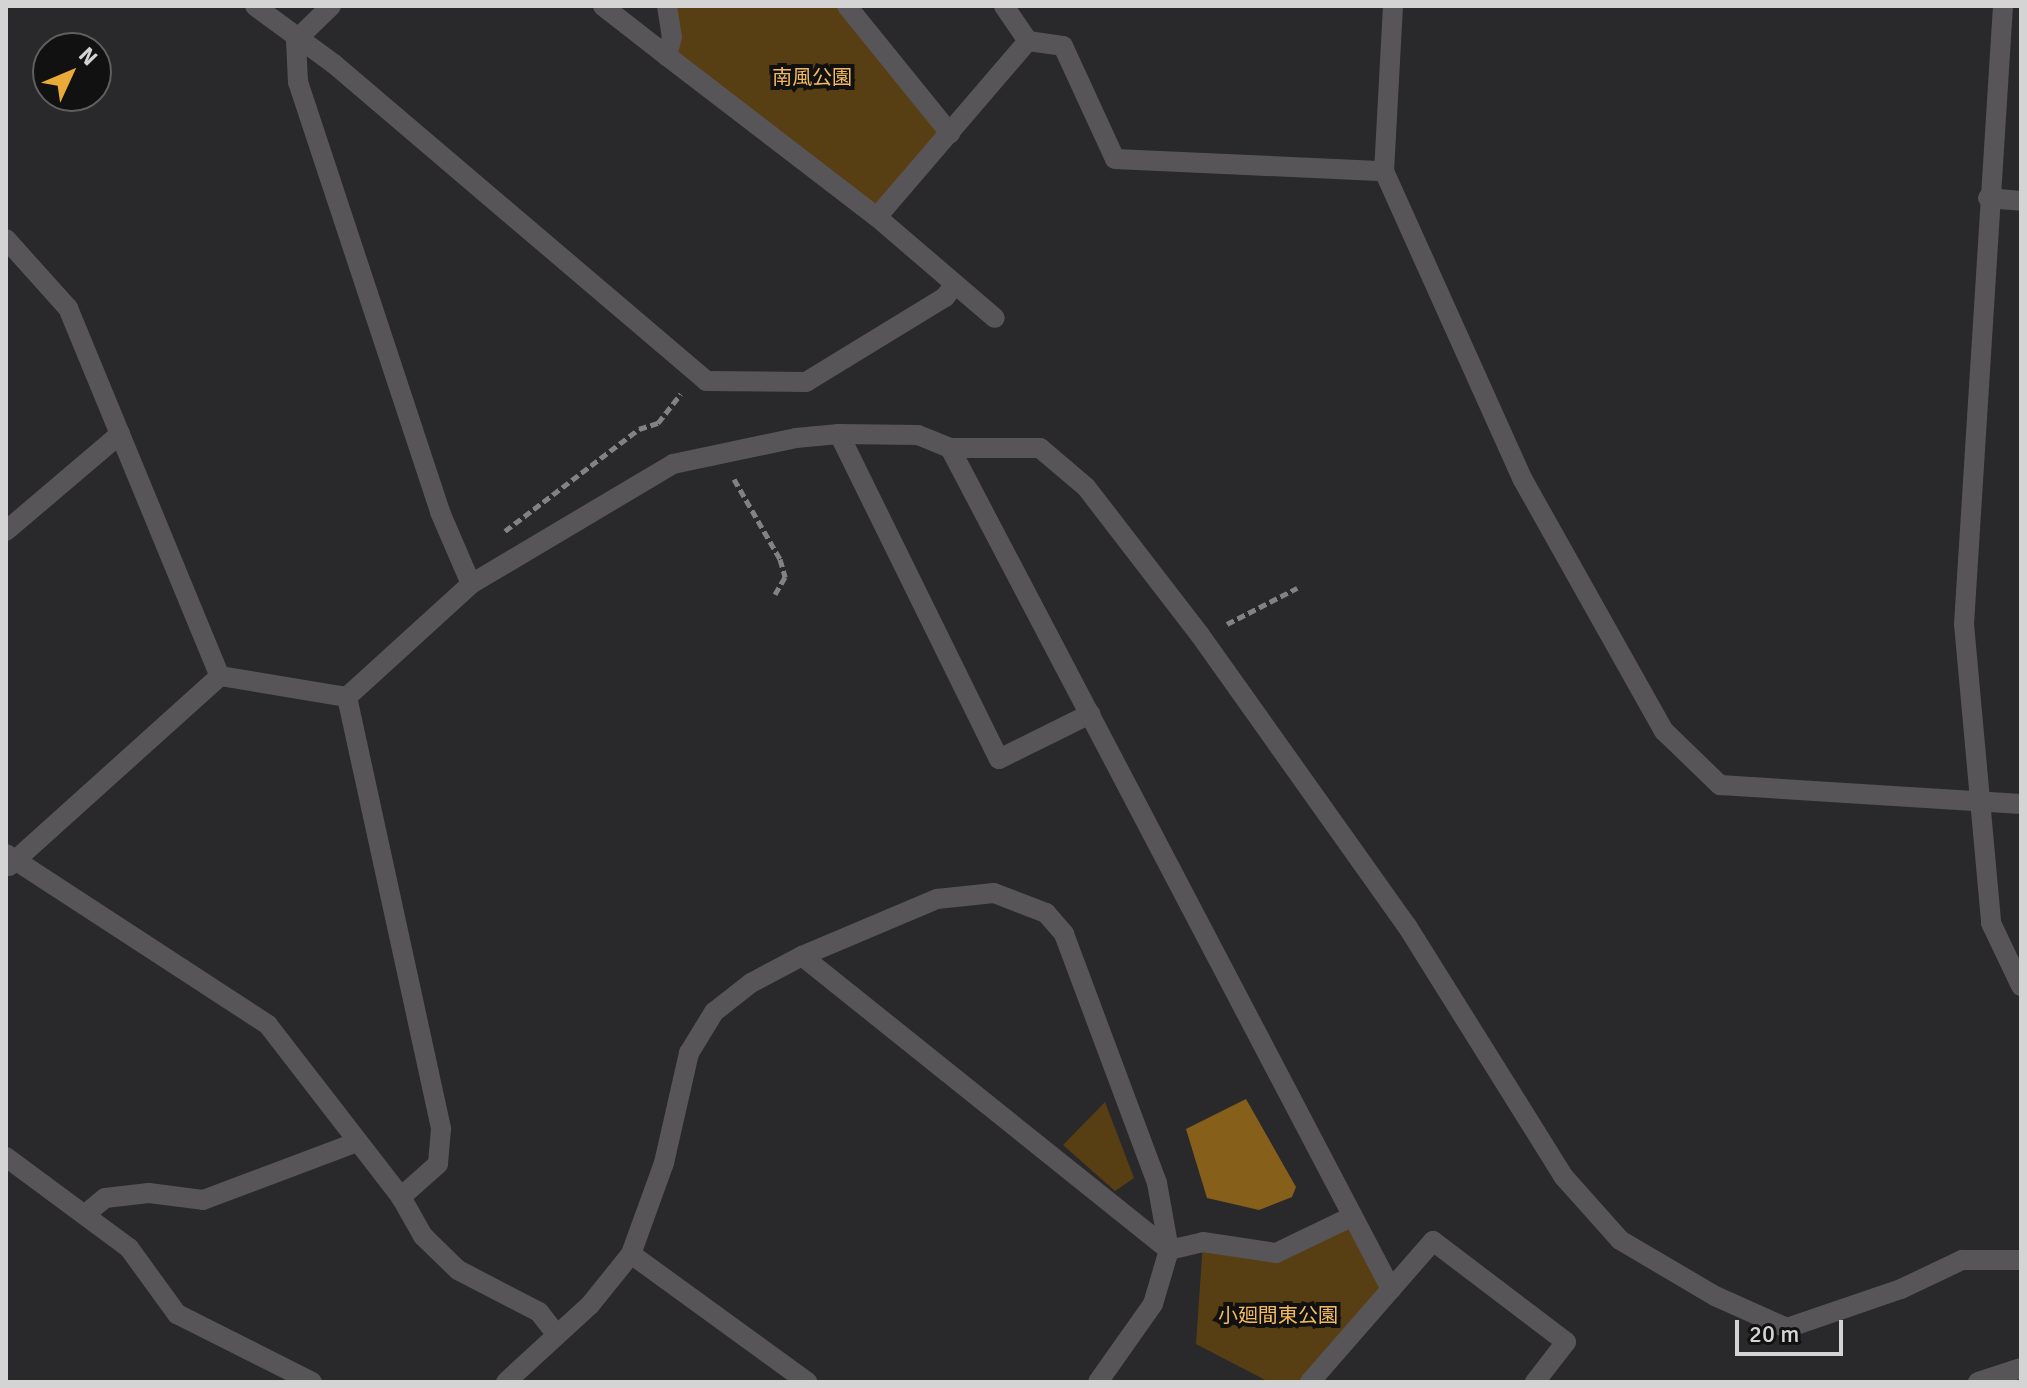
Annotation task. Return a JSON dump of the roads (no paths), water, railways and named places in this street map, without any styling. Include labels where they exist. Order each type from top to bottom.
[{"type":"street","points":[[255,6],[296,40],[334,64],[706,381],[806,382],[945,297],[955,284]]},
{"type":"street","points":[[331,6],[296,40],[298,82],[440,512],[471,584]]},
{"type":"street","points":[[603,6],[877,217],[995,318]]},
{"type":"street","points":[[667,6],[672,37],[667,56]]},
{"type":"street","points":[[847,6],[950,133]]},
{"type":"street","points":[[1004,6],[1028,41],[1063,46],[1115,159],[1384,171]]},
{"type":"street","points":[[1393,6],[1384,171],[1523,480],[1664,731],[1720,785],[2021,804]]},
{"type":"street","points":[[2003,6],[1988,198],[1964,624],[1976,801],[1991,923],[2021,986]]},
{"type":"street","points":[[877,217],[1028,41]]},
{"type":"street","points":[[1988,198],[2021,201]]},
{"type":"street","points":[[6,239],[68,308],[220,676]]},
{"type":"street","points":[[6,531],[120,434]]},
{"type":"street","points":[[839,434],[999,759],[1090,714]]},
{"type":"street","points":[[347,697],[471,584],[673,464],[839,434],[918,435],[950,448],[1040,448],[1086,487],[1200,635],[1407,926],[1563,1176],[1620,1240],[1715,1296],[1787,1328],[1901,1289],[1962,1260],[2021,1260]]},
{"type":"street","points":[[950,448],[1391,1289]]},
{"type":"street","points":[[220,676],[347,697]]},
{"type":"street","points":[[220,676],[9,861],[268,1025],[355,1143],[401,1197],[423,1236],[458,1270],[539,1312],[556,1334]]},
{"type":"street","points":[[347,697],[441,1129],[438,1164],[401,1197]]},
{"type":"street","points":[[506,1382],[590,1305],[631,1254],[664,1163],[689,1053],[714,1012],[751,983],[802,956],[937,899],[964,893],[1019,899],[1046,913],[1074,956],[1157,1183],[1169,1250],[1153,1304],[1098,1382]]},
{"type":"street","points":[[802,956],[1169,1250]]},
{"type":"street","points":[[87,1213],[105,1198],[149,1193],[203,1200],[355,1143]]},
{"type":"street","points":[[6,1157],[87,1213],[129,1248],[177,1314],[312,1382]]},
{"type":"street","points":[[1169,1250],[1203,1242],[1276,1253],[1351,1217]]},
{"type":"street","points":[[1310,1382],[1433,1241],[1566,1342],[1535,1382]]},
{"type":"street","points":[[631,1254],[807,1382]]},
{"type":"street","points":[[1978,1382],[2021,1368]]},
{"type":"park label","name":"南風公園","points":[[812,77]]},
{"type":"park label","name":"小廻間東公園","points":[[1278,1315]]}]
